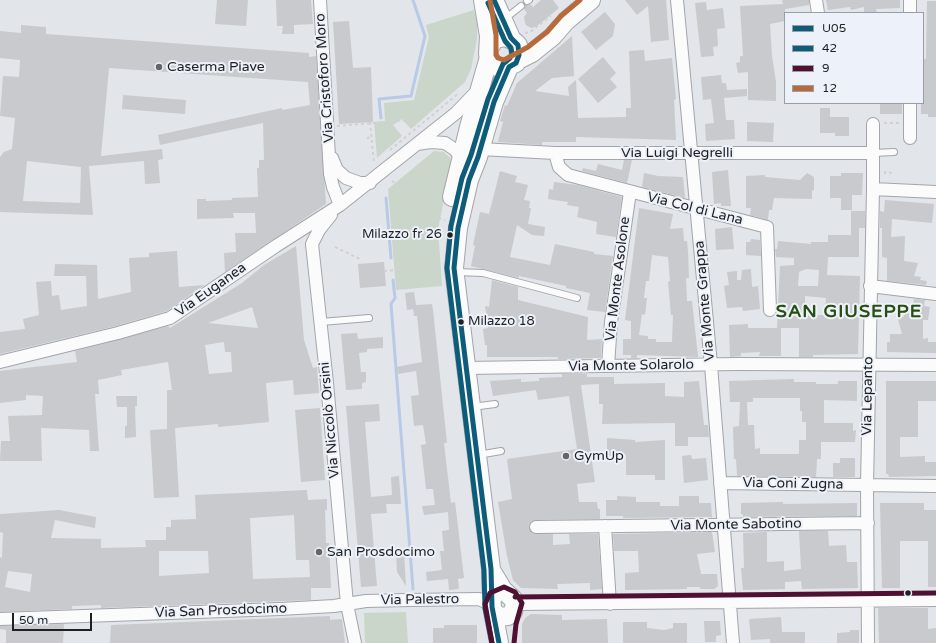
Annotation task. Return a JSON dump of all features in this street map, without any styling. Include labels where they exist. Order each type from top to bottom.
[{"type":"main road","points":[[483,0],[489,36],[489,53],[497,67],[514,63],[532,53],[552,37],[559,17]]},
{"type":"main road","points":[[450,269],[469,180],[494,102],[519,50],[516,37],[501,18],[494,0]]},
{"type":"main road","points":[[507,643],[502,605],[491,570],[487,499],[476,455],[466,368],[446,239],[447,220],[489,53],[495,39],[516,37],[528,41],[546,30],[559,17],[588,1]]},
{"type":"main road","points":[[499,643],[502,605]]},
{"type":"street","name":"Via Cristoforo Moro","points":[[320,0],[327,126],[333,187],[340,205]]},
{"type":"street","name":"Via Monte Grappa","points":[[677,0],[711,365],[733,643]]},
{"type":"street","points":[[816,0],[818,12]]},
{"type":"street","points":[[910,0],[910,12]]},
{"type":"street","points":[[340,205],[370,183],[456,113],[481,87]]},
{"type":"street","points":[[910,104],[910,138]]},
{"type":"street","name":"Via Lepanto","points":[[868,643],[868,365],[873,189],[873,124]]},
{"type":"street","points":[[417,144],[431,142],[445,143],[454,149],[462,158],[468,170],[469,180]]},
{"type":"street","name":"Via Luigi Negrelli","points":[[480,149],[555,153],[873,153]]},
{"type":"street","name":"Via Col di Lana","points":[[555,153],[559,167],[568,175],[768,227],[770,310]]},
{"type":"street","name":"Via Cristoforo Moro","points":[[330,156],[341,175],[355,182],[370,183]]},
{"type":"street","points":[[873,189],[936,192]]},
{"type":"street","name":"Via Monte Asolone","points":[[608,366],[611,322],[630,192]]},
{"type":"street","name":"Via Niccolò Orsini","points":[[340,205],[327,218],[312,244],[346,604],[356,643]]},
{"type":"street","name":"Via Euganea","points":[[0,362],[83,342],[170,318],[270,250],[340,205]]},
{"type":"street","points":[[870,286],[936,294]]},
{"type":"street","name":"Via Monte Solarolo","points":[[466,368],[711,365],[936,365]]},
{"type":"street","name":"Via Coni Zugna","points":[[720,483],[936,486]]},
{"type":"street","name":"Via Monte Sabotino","points":[[536,527],[868,523]]},
{"type":"street","points":[[605,526],[610,604]]},
{"type":"street","name":"Via Palestro","points":[[346,604],[409,600],[479,599],[502,605],[867,602],[936,600]]},
{"type":"street","name":"Via San Prosdocimo","points":[[0,619],[280,610],[346,604]]},
{"type":"lane","points":[[501,18],[511,14],[521,6]]},
{"type":"lane","points":[[873,153],[894,152]]},
{"type":"lane","points":[[450,269],[483,273],[577,298]]},
{"type":"lane","points":[[320,322],[370,318]]},
{"type":"lane","points":[[470,407],[496,404]]},
{"type":"lane","points":[[476,455],[501,451]]},
{"type":"path","points":[[516,37],[530,32],[559,17]]},
{"type":"path","points":[[388,151],[462,90]]},
{"type":"path","points":[[327,126],[410,120],[416,127]]},
{"type":"path","points":[[873,124],[910,121]]},
{"type":"path","points":[[370,122],[374,163]]},
{"type":"path","points":[[367,138],[372,138]]},
{"type":"path","points":[[370,167],[377,161]]},
{"type":"path","points":[[884,178],[885,172],[893,172]]},
{"type":"path","points":[[392,181],[422,203],[429,213],[435,217],[447,220]]},
{"type":"path","points":[[335,247],[360,259]]},
{"type":"path","points":[[384,271],[435,267],[450,269]]},
{"type":"shaded area","points":[[474,10],[477,24],[477,39],[471,69],[465,82],[411,129],[402,119],[393,125],[402,136],[377,158],[374,122],[385,121],[384,103],[414,100],[429,37],[426,25]]},
{"type":"shaded area","points":[[434,151],[444,152],[452,160],[438,229],[442,286],[396,290],[388,189]]},
{"type":"shaded area","points":[[406,612],[408,643],[365,643],[364,613]]},
{"type":"building","points":[[217,0],[248,0],[246,26],[215,24]]},
{"type":"building","points":[[276,0],[311,0],[313,24],[294,25],[294,34],[282,34],[283,26],[277,26]]},
{"type":"building","points":[[541,0],[553,0],[559,8],[537,26],[532,28],[527,26],[524,17],[527,13],[524,9],[525,5],[530,4],[533,7]]},
{"type":"building","points":[[625,0],[666,0],[669,40],[651,42],[648,6],[637,15]]},
{"type":"building","points":[[782,0],[809,0],[809,5],[785,9],[784,21],[770,24],[772,56],[776,82],[776,101],[748,100],[748,72],[738,73],[736,63],[740,62],[740,56],[743,56],[740,6],[783,4]]},
{"type":"building","points":[[826,0],[900,0],[900,8],[876,9],[877,12],[864,12],[864,7],[851,10],[850,7],[828,10]]},
{"type":"building","points":[[927,1],[936,1],[936,117],[928,117],[928,114],[921,114],[921,104],[924,104],[924,59],[926,59]]},
{"type":"building","points":[[706,2],[707,10],[723,8],[725,28],[717,29],[718,46],[713,47],[714,56],[701,57],[695,3]]},
{"type":"building","points":[[605,12],[615,24],[613,36],[596,50],[581,32]]},
{"type":"building","points":[[349,21],[353,68],[371,67],[373,122],[339,124],[333,22]]},
{"type":"building","points":[[21,25],[46,27],[46,34],[309,53],[309,57],[316,56],[326,204],[225,272],[224,253],[236,252],[235,233],[256,233],[255,213],[233,213],[234,218],[197,219],[197,199],[206,199],[206,201],[258,197],[257,168],[259,168],[259,160],[264,160],[263,123],[160,145],[158,135],[282,108],[282,110],[310,105],[308,82],[109,68],[101,156],[162,149],[163,159],[158,160],[160,183],[145,184],[144,161],[89,166],[93,215],[0,212],[0,157],[4,152],[12,149],[15,118],[0,116],[3,76],[19,77],[20,60],[0,58],[0,31],[21,33]],"holes":[[[27,161],[81,167],[80,203],[23,201]]]},
{"type":"building","points":[[572,36],[574,76],[552,78],[535,91],[569,96],[568,87],[576,80],[578,118],[626,117],[626,108],[631,108],[629,51],[644,50],[645,61],[672,58],[676,99],[674,100],[676,140],[576,137],[576,142],[542,142],[542,145],[498,142],[503,122],[500,121],[505,105],[507,106],[517,83]]},
{"type":"building","points":[[603,57],[616,73],[610,79],[617,87],[598,103],[578,79]]},
{"type":"building","points":[[721,75],[722,83],[726,83],[727,90],[747,89],[747,96],[724,98],[726,120],[734,120],[735,139],[706,141],[705,124],[714,123],[711,99],[703,100],[701,77]]},
{"type":"building","points":[[123,95],[186,100],[185,114],[122,109]]},
{"type":"building","points":[[880,104],[902,104],[902,114],[880,114]]},
{"type":"building","points":[[820,108],[830,108],[830,117],[849,117],[849,136],[835,136],[835,133],[820,133]]},
{"type":"building","points":[[747,122],[774,123],[773,142],[747,141]]},
{"type":"building","points":[[624,160],[632,160],[627,183],[582,171],[583,168],[596,171],[598,164],[622,170]]},
{"type":"building","points":[[728,170],[731,206],[721,206],[721,203],[714,204],[712,172]]},
{"type":"building","points":[[500,171],[517,176],[515,182],[528,185],[524,200],[530,201],[529,208],[531,208],[528,224],[545,227],[544,236],[532,235],[517,225],[510,257],[550,265],[555,244],[594,252],[594,254],[613,256],[605,312],[587,310],[590,293],[566,288],[566,286],[519,276],[518,278],[471,266],[475,246],[473,245],[480,212],[489,214]]},
{"type":"building","points":[[644,173],[658,176],[683,177],[685,198],[642,187]]},
{"type":"building","points":[[807,173],[814,177],[812,199],[774,198],[772,210],[769,210],[768,220],[750,215],[751,208],[746,208],[746,176],[765,175],[765,177],[800,180]]},
{"type":"building","points":[[841,173],[863,173],[862,195],[852,195],[852,210],[841,210],[841,198],[830,198],[830,176],[841,176]]},
{"type":"building","points":[[554,182],[578,185],[622,197],[616,237],[596,234],[597,222],[577,217],[579,207],[567,205],[568,202],[548,199],[549,189],[553,190]]},
{"type":"building","points":[[885,200],[934,204],[932,223],[892,219],[891,237],[905,236],[904,261],[918,263],[914,276],[921,277],[920,280],[927,281],[926,285],[887,281],[887,258],[882,257],[882,228],[880,228],[880,211],[884,212]]},
{"type":"building","points":[[639,208],[673,214],[670,229],[683,228],[684,241],[687,241],[689,278],[686,278],[687,301],[692,301],[698,357],[637,355],[637,358],[631,358],[631,355],[623,355],[623,339],[631,339],[631,321],[625,320]],"holes":[[[652,255],[668,257],[670,281],[668,282],[671,315],[673,315],[672,342],[656,342],[656,339],[648,339],[648,336],[639,335],[642,314],[645,315],[647,298],[644,298],[646,281],[649,281]]]},
{"type":"building","points":[[851,211],[865,211],[865,228],[859,228],[859,257],[828,257],[827,275],[860,276],[858,354],[813,355],[813,357],[799,357],[799,328],[777,328],[780,266],[794,265],[794,258],[776,257],[775,249],[777,249],[778,241],[811,244],[811,242],[828,242],[828,235],[851,235]],"holes":[[[806,269],[819,270],[818,286],[798,286],[799,272]],[[805,296],[826,298],[825,315],[805,315]]]},
{"type":"building","points":[[732,227],[734,249],[716,250],[715,229]]},
{"type":"building","points":[[751,239],[760,240],[761,256],[746,255],[746,242],[750,242]]},
{"type":"building","points":[[296,246],[304,340],[313,368],[317,367],[319,393],[294,395],[293,380],[266,383],[269,422],[218,427],[218,424],[175,428],[179,497],[154,498],[150,430],[167,429],[167,390],[172,390],[168,362],[121,370],[122,375],[98,380],[99,394],[95,394],[99,451],[90,451],[89,430],[41,428],[42,461],[0,461],[1,441],[10,441],[8,416],[42,415],[43,396],[26,395],[26,400],[0,403],[0,371],[77,362],[75,351],[168,326],[170,328],[242,283],[264,265]],"holes":[[[252,307],[258,328],[208,323]],[[224,342],[225,352],[231,352],[232,372],[209,374],[205,345]]]},
{"type":"building","points":[[177,251],[179,287],[205,285],[167,311],[116,326],[0,354],[0,332],[25,329],[23,319],[39,315],[36,282],[51,281],[52,296],[59,295],[61,310],[87,306],[86,276],[54,276],[55,264],[97,265],[98,299],[131,292],[129,258],[149,257],[149,253]]},
{"type":"building","points":[[384,262],[386,286],[360,288],[358,264]]},
{"type":"building","points":[[751,269],[752,287],[758,286],[760,309],[743,311],[742,307],[727,308],[724,286],[729,285],[727,272],[737,271],[737,280],[741,280],[742,270]]},
{"type":"building","points":[[492,280],[518,287],[518,300],[588,317],[587,340],[602,339],[601,358],[558,359],[558,357],[487,357],[487,345],[485,345],[483,329],[488,328],[485,306],[489,307]]},
{"type":"building","points":[[414,292],[416,305],[432,304],[433,310],[447,443],[444,443],[451,503],[455,502],[464,578],[458,579],[459,589],[449,590],[448,579],[427,581],[426,572],[442,570],[440,551],[444,551],[442,531],[449,530],[448,512],[424,515],[422,506],[435,505],[433,489],[426,489],[421,445],[426,444],[423,425],[414,426],[411,396],[419,395],[416,371],[398,374],[396,367],[422,362],[417,316],[414,316],[413,309],[407,310],[405,293]]},
{"type":"building","points":[[914,299],[925,300],[924,306],[930,307],[928,320],[923,320],[923,339],[928,338],[928,342],[936,342],[936,353],[887,352],[887,342],[890,342],[890,334],[902,334],[897,316],[904,317],[905,309],[912,310]]},
{"type":"building","points":[[748,324],[748,328],[781,328],[781,356],[759,356],[760,352],[741,353],[741,356],[730,357],[729,325]]},
{"type":"building","points":[[357,333],[358,339],[383,337],[383,348],[367,349],[367,352],[359,353],[361,372],[366,372],[366,382],[362,383],[362,389],[346,390],[341,334]]},
{"type":"building","points":[[562,374],[587,374],[587,377],[614,377],[614,384],[665,383],[665,396],[684,397],[684,382],[699,381],[704,425],[708,425],[709,437],[688,437],[688,446],[675,446],[675,423],[602,424],[603,404],[599,404],[599,384],[581,385],[595,482],[577,484],[579,502],[597,502],[598,509],[600,509],[600,519],[536,520],[530,523],[529,527],[533,534],[553,534],[553,545],[570,544],[569,534],[598,534],[602,589],[590,590],[590,583],[557,584],[558,589],[521,588],[513,580],[507,556],[498,502],[512,499],[507,459],[577,449],[569,396],[538,400],[536,390],[493,396],[490,381],[521,379],[521,382],[539,381],[539,378],[562,377]]},
{"type":"building","points":[[794,379],[794,382],[838,384],[838,381],[857,381],[857,401],[824,400],[824,423],[853,423],[853,431],[856,430],[855,442],[821,442],[821,459],[817,459],[816,477],[737,476],[736,459],[734,459],[733,427],[739,426],[740,402],[730,402],[729,381]],"holes":[[[753,398],[800,398],[802,422],[806,422],[806,440],[799,440],[799,454],[760,454],[760,448],[755,449],[754,425],[748,425],[747,402],[753,402]]]},
{"type":"building","points":[[886,381],[936,381],[936,401],[918,401],[918,437],[900,437],[900,457],[925,456],[925,462],[936,462],[936,476],[889,477],[888,474],[886,474]]},
{"type":"building","points":[[116,396],[137,396],[137,406],[135,406],[136,437],[125,438],[125,426],[127,426],[127,407],[117,407]]},
{"type":"building","points":[[379,404],[380,421],[365,422],[371,497],[392,495],[391,477],[399,476],[401,504],[386,504],[387,513],[371,514],[377,586],[361,587],[346,406]]},
{"type":"building","points":[[320,408],[325,480],[301,482],[295,410]]},
{"type":"building","points":[[607,438],[635,440],[635,442],[665,440],[665,480],[655,480],[655,475],[626,475],[626,455],[607,456]]},
{"type":"building","points":[[691,455],[692,459],[706,458],[708,480],[684,483],[682,456]]},
{"type":"building","points":[[840,458],[855,458],[855,477],[833,477],[833,463],[840,463]]},
{"type":"building","points":[[307,490],[308,500],[327,499],[327,510],[325,510],[326,543],[329,543],[331,588],[311,588],[311,600],[101,608],[101,605],[72,606],[72,609],[0,612],[0,557],[2,558],[3,533],[0,532],[0,514],[59,510],[96,517],[95,528],[55,520],[51,538],[101,539],[101,548],[146,547],[145,540],[166,540],[166,527],[171,527],[171,520],[196,519],[195,495]],"holes":[[[294,515],[296,560],[309,560],[310,577],[253,579],[250,518]],[[159,551],[208,551],[209,573],[159,576]],[[8,571],[32,574],[30,592],[5,587]]]},
{"type":"building","points":[[617,496],[636,497],[636,502],[660,502],[660,506],[679,506],[679,496],[699,496],[699,503],[711,503],[712,517],[623,518],[623,516],[606,516],[606,500],[617,500]]},
{"type":"building","points":[[783,502],[783,504],[857,503],[857,516],[743,517],[743,514],[741,514],[741,503]]},
{"type":"building","points":[[880,503],[924,503],[924,510],[936,510],[936,587],[928,587],[928,541],[900,541],[900,588],[882,588]]},
{"type":"building","points":[[799,531],[828,531],[829,546],[846,545],[847,562],[857,562],[858,588],[802,589],[801,581],[785,582],[785,589],[743,590],[741,568],[744,568],[743,533],[767,532],[767,562],[784,561],[784,571],[801,569]]},
{"type":"building","points":[[712,532],[715,552],[697,554],[701,574],[717,574],[718,586],[714,589],[687,587],[687,589],[625,590],[625,573],[639,572],[638,551],[614,551],[613,534]]},
{"type":"building","points":[[404,553],[406,586],[397,572],[396,554]]},
{"type":"building","points":[[878,608],[928,608],[928,629],[936,628],[936,643],[879,643]]},
{"type":"building","points":[[531,614],[562,615],[562,620],[607,619],[608,643],[522,643],[522,624],[525,618]]},
{"type":"building","points":[[330,616],[330,620],[342,619],[345,643],[110,643],[111,625]]},
{"type":"building","points":[[781,617],[782,632],[805,632],[805,643],[770,643],[770,639],[751,640],[749,619]]},
{"type":"building","points":[[704,621],[720,621],[721,635],[716,636],[716,642],[705,642]]},
{"type":"building","points":[[623,622],[647,622],[647,628],[664,630],[673,628],[673,623],[687,623],[687,643],[623,643]]},
{"type":"building","points":[[64,624],[63,643],[6,643],[6,630],[0,629],[0,626]]},
{"type":"building","points":[[444,625],[477,625],[477,643],[433,643],[433,628],[444,628]]},
{"type":"building","points":[[850,630],[859,630],[859,643],[837,643],[837,633],[850,632]]},
{"type":"waterway","points":[[381,118],[379,99],[411,96],[425,36],[413,0]]},
{"type":"waterway","points":[[386,198],[391,258]]},
{"type":"waterway","points":[[393,280],[395,298],[391,304],[413,589]]},
{"type":"transit line","name":"12","points":[[490,0],[496,35],[496,55],[498,58],[504,60],[528,47],[547,32],[561,16],[580,0]]},
{"type":"transit line","name":"U05","points":[[494,0],[511,38],[518,45],[519,55],[516,63],[509,67],[494,102],[478,157],[469,180],[458,228],[454,268],[491,569],[492,607],[499,643]]},
{"type":"transit line","name":"42","points":[[488,3],[505,41],[511,48],[512,54],[503,64],[488,99],[471,155],[462,178],[451,226],[447,268],[484,570],[485,608],[492,643]]},
{"type":"transit line","name":"9","points":[[492,643],[485,604],[490,593],[504,587],[515,592],[522,603],[516,624],[514,643]]},
{"type":"transit line","name":"9","points":[[515,597],[936,593]]},
{"type":"place","name":"Caserma Piave","points":[[159,67]]},
{"type":"place","name":"Milazzo fr 26","points":[[450,235]]},
{"type":"place","name":"Milazzo 18","points":[[461,322]]},
{"type":"place","name":"GymUp","points":[[566,456]]},
{"type":"place","name":"San Prosdocimo","points":[[319,552]]},
{"type":"district","name":"SAN GIUSEPPE","points":[[849,312]]}]
